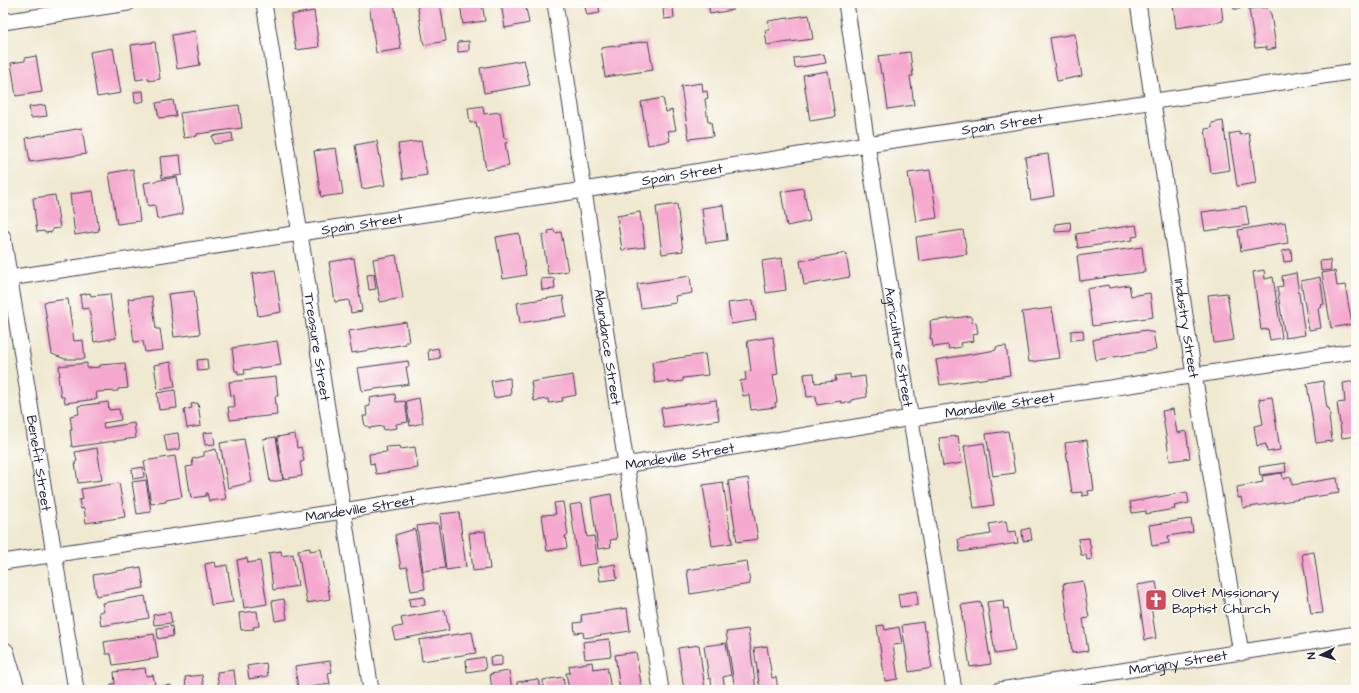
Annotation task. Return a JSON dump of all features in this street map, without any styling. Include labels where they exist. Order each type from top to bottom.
[{"type":"highway","points":[[3,653],[14,690]]},
{"type":"street","points":[[3,22],[128,3]]},
{"type":"street","name":"Treasure Street","points":[[264,3],[371,690]]},
{"type":"street","name":"Abundance Street","points":[[555,3],[661,690]]},
{"type":"street","name":"Agriculture Street","points":[[846,3],[954,690]]},
{"type":"street","name":"Industry Street","points":[[1138,3],[1194,375],[1241,653]]},
{"type":"street","name":"Spain Street","points":[[9,278],[584,190],[867,144],[1356,71]]},
{"type":"street","name":"Benefit Street","points":[[3,237],[76,690]]},
{"type":"street","name":"Mandeville Street","points":[[3,562],[343,511],[911,418],[1356,351]]},
{"type":"street","name":"Marigny Street","points":[[1000,690],[1356,634]]},
{"type":"building","points":[[369,3],[394,3],[401,49],[376,53]]},
{"type":"building","points":[[417,3],[440,3],[446,41],[424,45]]},
{"type":"building","points":[[460,3],[482,3],[485,21],[463,24]]},
{"type":"building","points":[[501,3],[525,3],[529,23],[505,28]]},
{"type":"building","points":[[584,3],[598,3],[600,13],[587,15]]},
{"type":"building","points":[[708,3],[732,3],[733,10],[710,14]]},
{"type":"building","points":[[1189,3],[1221,3],[1223,21],[1176,28],[1173,5]]},
{"type":"building","points":[[1233,3],[1240,3],[1240,9],[1234,9]]},
{"type":"building","points":[[673,7],[674,18],[664,19],[663,8]]},
{"type":"building","points":[[1266,7],[1271,14],[1276,48],[1267,50],[1266,47],[1255,48],[1249,9]]},
{"type":"building","points":[[314,11],[319,47],[296,50],[291,15]]},
{"type":"building","points":[[809,15],[813,39],[767,45],[765,30],[770,30],[768,21]]},
{"type":"building","points":[[195,31],[200,65],[177,69],[172,35]]},
{"type":"building","points":[[1075,34],[1082,76],[1057,81],[1050,38]]},
{"type":"building","points":[[469,41],[469,51],[458,52],[458,42]]},
{"type":"building","points":[[648,41],[653,70],[605,77],[601,48]]},
{"type":"building","points":[[155,42],[160,79],[149,81],[149,78],[136,80],[131,45]]},
{"type":"building","points":[[113,48],[121,93],[97,97],[90,52]]},
{"type":"building","points":[[910,52],[913,76],[910,76],[914,105],[888,109],[883,73],[881,74],[878,56]]},
{"type":"building","points":[[824,54],[826,63],[795,68],[794,58]]},
{"type":"building","points":[[36,56],[42,92],[16,96],[11,63],[25,61],[25,58]]},
{"type":"building","points":[[524,60],[530,85],[484,93],[480,68]]},
{"type":"building","points":[[828,71],[835,117],[810,121],[803,75]]},
{"type":"building","points":[[702,83],[703,92],[707,91],[708,98],[705,99],[708,122],[711,122],[713,136],[689,139],[681,86]]},
{"type":"building","points":[[143,91],[144,101],[135,103],[134,92]]},
{"type":"building","points":[[663,98],[666,112],[672,110],[676,130],[668,131],[670,141],[648,145],[641,102]]},
{"type":"building","points":[[173,100],[176,116],[159,118],[156,103]]},
{"type":"building","points":[[45,105],[47,116],[31,118],[29,107]]},
{"type":"building","points":[[239,105],[242,128],[197,134],[197,136],[184,138],[180,113]]},
{"type":"building","points":[[483,106],[484,114],[500,112],[504,138],[506,138],[507,143],[505,143],[509,166],[486,170],[479,128],[477,128],[476,122],[470,123],[468,108]]},
{"type":"building","points":[[1223,121],[1230,170],[1211,173],[1205,129],[1212,128],[1212,123]]},
{"type":"building","points":[[82,128],[86,154],[30,162],[26,138]]},
{"type":"building","points":[[1239,132],[1240,135],[1249,133],[1256,183],[1237,186],[1229,134]]},
{"type":"building","points":[[232,133],[233,141],[214,144],[212,136]]},
{"type":"building","points":[[377,141],[385,185],[362,189],[355,145]]},
{"type":"building","points":[[421,141],[427,175],[403,179],[398,144]]},
{"type":"building","points":[[336,148],[343,194],[321,197],[314,151]]},
{"type":"building","points":[[1048,154],[1054,196],[1031,200],[1025,157]]},
{"type":"building","points":[[180,155],[182,175],[162,178],[160,157]]},
{"type":"building","points":[[133,169],[140,221],[117,224],[109,173]]},
{"type":"building","points":[[930,170],[937,218],[916,221],[908,173]]},
{"type":"building","points":[[177,177],[183,214],[157,219],[155,205],[148,206],[144,183]]},
{"type":"building","points":[[803,188],[810,221],[787,226],[781,192]]},
{"type":"building","points":[[93,191],[99,231],[75,235],[70,194]]},
{"type":"building","points":[[55,195],[60,228],[52,229],[52,232],[37,232],[33,198]]},
{"type":"building","points":[[677,204],[683,251],[662,254],[656,207]]},
{"type":"building","points":[[723,205],[727,240],[706,243],[702,208]]},
{"type":"building","points":[[1246,206],[1249,225],[1205,231],[1202,212]]},
{"type":"building","points":[[640,212],[645,247],[622,250],[617,216]]},
{"type":"building","points":[[1070,222],[1071,231],[1055,232],[1055,224]]},
{"type":"building","points":[[1285,222],[1288,243],[1241,251],[1238,230]]},
{"type":"building","points":[[1136,225],[1138,236],[1132,237],[1133,240],[1078,248],[1076,234]]},
{"type":"building","points":[[554,230],[555,233],[561,232],[568,271],[548,274],[542,235],[549,234],[548,231]]},
{"type":"building","points":[[963,230],[967,254],[919,261],[916,237]]},
{"type":"building","points":[[519,233],[526,275],[503,279],[496,237]]},
{"type":"building","points":[[1142,247],[1145,272],[1080,281],[1077,256]]},
{"type":"building","points":[[1291,249],[1292,261],[1284,262],[1282,251]]},
{"type":"building","points":[[846,253],[850,277],[804,285],[800,261]]},
{"type":"building","points":[[396,255],[403,298],[380,302],[373,259]]},
{"type":"building","points":[[354,258],[362,311],[351,313],[349,300],[335,302],[329,262]]},
{"type":"building","points":[[782,258],[786,290],[766,293],[762,261]]},
{"type":"building","points":[[1330,260],[1331,270],[1321,271],[1320,261]]},
{"type":"building","points":[[275,270],[281,312],[258,316],[252,274]]},
{"type":"building","points":[[1264,270],[1265,279],[1273,277],[1282,338],[1270,340],[1268,329],[1261,330],[1253,272]]},
{"type":"building","points":[[1335,271],[1337,286],[1345,285],[1352,324],[1331,328],[1322,273]]},
{"type":"building","points":[[1296,273],[1305,335],[1285,338],[1277,287],[1283,286],[1282,276]]},
{"type":"building","points":[[374,274],[376,289],[369,290],[367,275]]},
{"type":"building","points":[[690,276],[692,293],[675,296],[676,303],[641,308],[637,284]]},
{"type":"building","points":[[1320,277],[1324,304],[1321,305],[1322,307],[1318,308],[1321,328],[1309,330],[1301,281]]},
{"type":"building","points":[[554,278],[555,289],[542,290],[541,279]]},
{"type":"building","points":[[1108,285],[1109,288],[1129,285],[1131,296],[1150,293],[1153,317],[1092,326],[1087,289]]},
{"type":"building","points":[[194,291],[200,334],[174,337],[168,294]]},
{"type":"building","points":[[90,293],[91,296],[110,294],[116,338],[94,342],[89,308],[82,309],[80,295]]},
{"type":"building","points":[[1227,293],[1234,340],[1214,343],[1208,295]]},
{"type":"building","points":[[152,296],[156,329],[160,329],[163,350],[145,352],[143,341],[134,342],[128,299]]},
{"type":"building","points":[[563,296],[566,316],[520,323],[517,303]]},
{"type":"building","points":[[68,299],[74,341],[83,340],[85,359],[65,359],[52,354],[44,302]]},
{"type":"building","points":[[753,300],[756,320],[731,324],[728,303]]},
{"type":"building","points":[[1052,308],[1060,358],[1029,362],[1022,312]]},
{"type":"building","points":[[971,316],[972,323],[976,322],[978,333],[973,334],[974,341],[960,343],[961,347],[949,349],[948,345],[933,347],[932,340],[930,338],[930,321]]},
{"type":"building","points":[[406,322],[409,342],[405,342],[406,344],[352,353],[348,331]]},
{"type":"building","points":[[1083,330],[1084,339],[1071,340],[1071,331]]},
{"type":"building","points":[[1147,330],[1148,332],[1153,332],[1156,350],[1096,360],[1093,340],[1100,337]]},
{"type":"building","points":[[773,337],[778,374],[773,375],[777,402],[775,403],[776,407],[751,410],[749,395],[743,396],[740,381],[746,380],[745,372],[751,371],[747,341]]},
{"type":"building","points":[[277,341],[281,365],[244,370],[245,374],[238,375],[238,371],[235,371],[232,348]]},
{"type":"building","points":[[1006,346],[1010,375],[940,385],[936,360],[996,350],[996,347]]},
{"type":"building","points":[[438,348],[440,358],[429,360],[428,350]]},
{"type":"building","points":[[705,354],[708,375],[683,378],[683,381],[655,383],[652,362]]},
{"type":"building","points":[[207,359],[208,370],[198,371],[197,360]]},
{"type":"building","points":[[408,361],[409,367],[406,367],[409,384],[362,391],[358,368]]},
{"type":"building","points":[[171,362],[175,387],[158,390],[154,365]]},
{"type":"building","points":[[87,363],[87,368],[100,367],[100,365],[125,363],[128,388],[118,389],[118,391],[96,392],[97,399],[65,403],[64,397],[61,397],[58,376],[60,376],[59,366]]},
{"type":"building","points":[[814,373],[815,383],[836,381],[835,376],[850,374],[850,378],[865,376],[867,397],[851,400],[852,402],[841,403],[841,401],[817,405],[816,396],[807,397],[804,374]]},
{"type":"building","points":[[573,375],[576,395],[562,398],[563,401],[549,403],[548,399],[534,401],[531,382]]},
{"type":"building","points":[[276,377],[278,396],[275,396],[277,415],[230,420],[228,407],[235,407],[234,395],[231,396],[229,382]]},
{"type":"building","points":[[510,378],[511,395],[494,398],[491,381]]},
{"type":"building","points":[[1323,381],[1327,408],[1329,408],[1332,441],[1316,443],[1307,384]]},
{"type":"building","points":[[1356,381],[1356,436],[1342,438],[1337,403],[1345,402],[1343,383]]},
{"type":"building","points":[[175,390],[177,408],[159,410],[157,393]]},
{"type":"building","points":[[395,394],[396,402],[405,401],[408,422],[396,424],[397,428],[384,430],[383,426],[369,428],[368,426],[365,426],[363,416],[367,416],[366,407],[370,406],[369,398]]},
{"type":"building","points":[[1272,397],[1280,450],[1267,452],[1266,444],[1257,446],[1254,426],[1263,424],[1259,399]]},
{"type":"building","points":[[419,398],[423,423],[410,426],[406,401]]},
{"type":"building","points":[[716,400],[719,420],[664,428],[661,408]]},
{"type":"building","points":[[108,402],[109,410],[119,409],[121,420],[103,423],[104,428],[134,423],[136,438],[72,447],[70,416],[79,414],[78,406]]},
{"type":"building","points":[[198,403],[201,426],[187,428],[184,410],[192,408],[191,404]]},
{"type":"building","points":[[1173,409],[1177,433],[1186,431],[1190,458],[1170,461],[1162,411]]},
{"type":"building","points":[[1008,431],[1015,473],[993,476],[986,434]]},
{"type":"building","points":[[213,432],[215,444],[205,445],[203,433]]},
{"type":"building","points":[[178,433],[180,449],[167,451],[164,435]]},
{"type":"building","points":[[295,434],[297,448],[301,447],[304,461],[300,462],[302,476],[283,479],[277,437]]},
{"type":"building","points":[[958,436],[962,463],[943,466],[939,438]]},
{"type":"building","points":[[276,437],[283,480],[270,482],[263,439]]},
{"type":"building","points":[[244,439],[252,482],[228,488],[220,443]]},
{"type":"building","points":[[1087,440],[1094,490],[1088,491],[1089,495],[1082,496],[1082,492],[1072,493],[1065,443]]},
{"type":"building","points":[[984,443],[994,505],[974,508],[964,446]]},
{"type":"building","points":[[400,446],[401,449],[415,447],[418,468],[376,474],[374,463],[370,464],[369,454],[387,452],[386,447]]},
{"type":"building","points":[[97,448],[102,480],[78,483],[75,452]]},
{"type":"building","points":[[216,449],[226,499],[209,501],[207,493],[206,496],[191,498],[186,467],[193,466],[192,459],[204,456],[204,452]]},
{"type":"building","points":[[175,456],[182,497],[166,500],[166,502],[151,504],[144,461]]},
{"type":"building","points":[[1285,463],[1286,472],[1260,475],[1259,467]]},
{"type":"building","points":[[143,467],[144,477],[133,479],[132,469]]},
{"type":"building","points":[[1282,473],[1283,479],[1291,477],[1292,485],[1337,478],[1339,493],[1243,508],[1241,497],[1238,498],[1237,487],[1263,482],[1262,476]]},
{"type":"building","points":[[748,478],[758,539],[737,542],[728,481]]},
{"type":"building","points":[[146,480],[151,512],[137,514],[132,482]]},
{"type":"building","points":[[723,482],[732,543],[712,546],[703,485]]},
{"type":"building","points":[[119,483],[125,517],[86,523],[84,508],[81,509],[79,500],[83,499],[81,489]]},
{"type":"building","points":[[1187,492],[1189,503],[1174,506],[1175,509],[1146,514],[1146,511],[1132,513],[1130,502]]},
{"type":"building","points":[[611,494],[617,539],[610,540],[611,547],[598,549],[591,498]]},
{"type":"building","points":[[563,502],[568,535],[565,536],[567,548],[547,551],[542,515],[556,514],[554,503]]},
{"type":"building","points":[[582,503],[587,537],[594,536],[598,563],[579,566],[570,505]]},
{"type":"building","points":[[459,512],[466,567],[446,570],[440,514]]},
{"type":"building","points":[[1191,519],[1193,532],[1168,536],[1169,543],[1152,546],[1149,525]]},
{"type":"building","points":[[1006,521],[1008,532],[1016,531],[1018,543],[960,552],[958,539],[991,534],[989,524]]},
{"type":"building","points":[[438,523],[445,568],[423,571],[417,526]]},
{"type":"building","points":[[1030,528],[1032,540],[1023,541],[1022,530]]},
{"type":"building","points":[[415,529],[425,589],[411,591],[407,567],[401,568],[395,535]]},
{"type":"building","points":[[485,531],[490,569],[473,571],[469,533]]},
{"type":"building","points":[[1089,538],[1092,559],[1087,560],[1086,555],[1081,555],[1078,539]]},
{"type":"building","points":[[310,548],[310,551],[321,549],[330,599],[307,603],[298,550]]},
{"type":"building","points":[[281,551],[282,556],[293,554],[298,586],[273,590],[269,553]]},
{"type":"building","points":[[1314,552],[1323,613],[1311,614],[1302,554]]},
{"type":"building","points":[[247,558],[248,563],[260,561],[267,604],[244,608],[237,560]]},
{"type":"building","points":[[747,561],[750,584],[690,594],[687,570]]},
{"type":"building","points":[[215,562],[216,567],[227,565],[233,602],[211,605],[205,564]]},
{"type":"building","points":[[615,564],[617,579],[600,581],[598,567]]},
{"type":"building","points":[[141,567],[144,588],[96,596],[93,575]]},
{"type":"building","points":[[1083,581],[1089,618],[1083,619],[1088,651],[1072,653],[1063,584]]},
{"type":"building","points":[[1156,582],[1159,598],[1150,600],[1156,638],[1145,640],[1137,585]]},
{"type":"building","points":[[917,591],[918,605],[900,607],[898,594]]},
{"type":"building","points":[[145,596],[149,618],[101,626],[99,612],[104,611],[102,603]]},
{"type":"building","points":[[424,597],[425,605],[410,607],[409,599]]},
{"type":"building","points":[[284,599],[287,619],[275,621],[272,601]]},
{"type":"building","points":[[1003,600],[1004,609],[1008,608],[1015,651],[995,654],[987,602]]},
{"type":"building","points":[[981,602],[991,664],[970,667],[961,605]]},
{"type":"building","points":[[627,608],[630,631],[584,638],[583,632],[575,633],[574,623],[582,622],[581,615]]},
{"type":"building","points":[[445,610],[449,630],[395,640],[392,628],[403,626],[401,618]]},
{"type":"building","points":[[257,611],[259,626],[253,627],[254,629],[241,630],[239,613]]},
{"type":"building","points":[[170,612],[172,623],[154,625],[153,615]]},
{"type":"building","points":[[923,622],[924,631],[926,631],[932,668],[909,672],[902,625]]},
{"type":"building","points":[[884,625],[885,630],[899,627],[902,644],[893,645],[898,679],[885,681],[877,626]]},
{"type":"building","points":[[172,626],[173,636],[158,639],[157,628]]},
{"type":"building","points":[[748,629],[756,690],[735,690],[726,632]]},
{"type":"building","points":[[472,632],[476,653],[422,661],[419,640]]},
{"type":"building","points":[[154,634],[158,658],[113,665],[111,654],[106,654],[104,642]]},
{"type":"building","points":[[609,639],[611,656],[585,659],[583,642]]},
{"type":"building","points":[[726,643],[731,675],[723,677],[725,690],[712,690],[704,646]]},
{"type":"building","points":[[699,645],[705,690],[684,690],[678,648]]},
{"type":"building","points":[[767,646],[772,678],[776,677],[778,690],[760,690],[754,648]]},
{"type":"building","points":[[636,652],[642,690],[620,690],[615,655]]},
{"type":"building","points":[[502,656],[502,665],[491,666],[490,657]]},
{"type":"building","points":[[484,657],[486,669],[467,672],[466,660]]},
{"type":"building","points":[[330,661],[332,672],[328,673],[330,684],[298,689],[295,666]]},
{"type":"building","points":[[592,662],[593,669],[607,667],[611,690],[569,690],[566,673],[570,673],[569,666]]},
{"type":"building","points":[[266,663],[268,676],[249,679],[247,666]]},
{"type":"building","points":[[145,668],[146,676],[153,675],[155,684],[147,685],[148,690],[111,690],[111,684],[115,684],[114,672]]},
{"type":"building","points":[[234,670],[236,688],[219,690],[217,672]]},
{"type":"building","points":[[509,671],[512,690],[492,690],[490,674]]},
{"type":"building","points":[[202,675],[204,690],[186,690],[185,677]]},
{"type":"building","points":[[563,677],[565,690],[544,690],[543,680]]},
{"type":"building","points":[[538,679],[540,690],[518,690],[517,682]]},
{"type":"building","points":[[171,685],[171,690],[155,690],[154,687]]},
{"type":"place","name":"Olivet Missionary Baptist Church","points":[[1156,600]]}]
